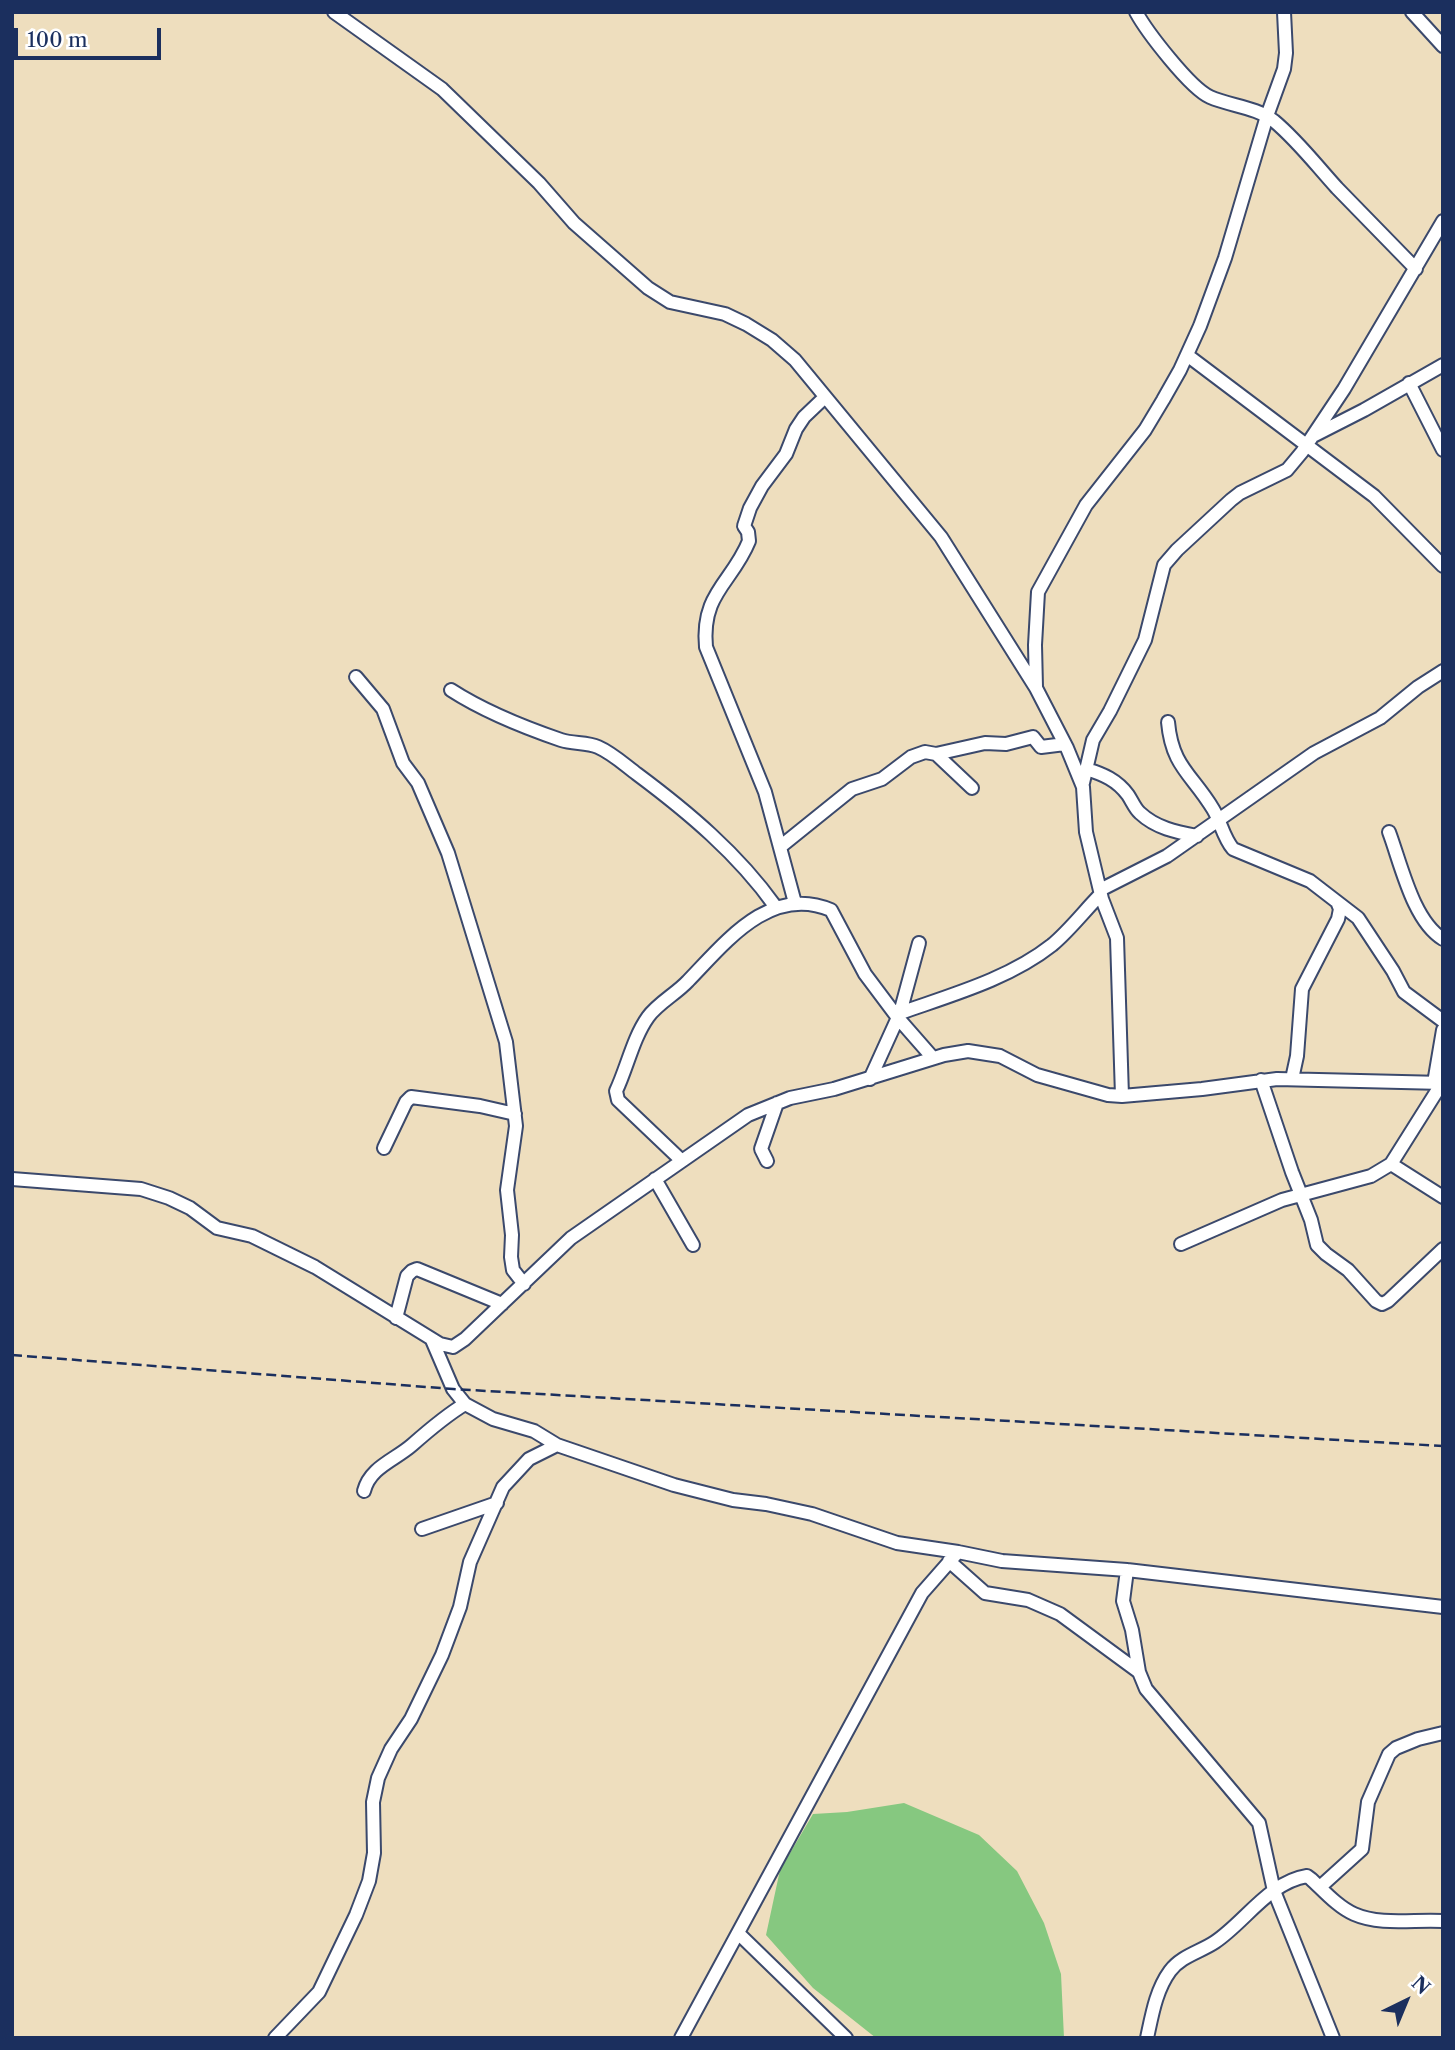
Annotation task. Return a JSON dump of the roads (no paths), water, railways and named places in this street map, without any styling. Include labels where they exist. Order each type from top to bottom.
[{"type":"street","points":[[334,12],[442,89],[539,183],[574,223],[648,288],[670,302],[725,314],[772,340],[795,360],[941,537],[1036,688],[1083,786]]},
{"type":"street","points":[[1136,12],[1157,44],[1201,92],[1267,116],[1305,150],[1335,186],[1416,269]]},
{"type":"street","points":[[1036,688],[1038,592],[1086,505],[1145,429],[1187,355],[1225,258],[1267,116],[1284,69],[1284,12]]},
{"type":"street","points":[[1412,12],[1443,46]]},
{"type":"street","points":[[1122,1096],[1117,938],[1100,892],[1086,832],[1083,786],[1093,740],[1145,640],[1164,565],[1240,493],[1287,470],[1310,441],[1443,221]]},
{"type":"street","points":[[1187,355],[1310,441],[1374,496],[1443,566]]},
{"type":"street","points":[[1310,441],[1443,365]]},
{"type":"street","points":[[1409,383],[1443,450]]},
{"type":"street","points":[[795,903],[765,792],[706,647],[705,620],[723,583],[746,549],[749,541],[744,520],[750,508],[762,486],[786,454],[804,417],[825,397]]},
{"type":"street","points":[[899,1015],[985,982],[1054,944],[1100,892],[1158,861],[1197,836],[1314,753],[1380,718],[1418,687],[1443,671]]},
{"type":"street","points":[[356,677],[383,709],[403,763],[418,783],[447,853],[506,1042],[516,1126],[507,1190],[513,1269],[524,1284]]},
{"type":"street","points":[[451,690],[490,713],[564,741],[597,746],[616,758],[676,804],[736,858],[756,879],[775,906]]},
{"type":"street","points":[[1168,722],[1172,751],[1177,761],[1204,796],[1233,849],[1310,881],[1363,923],[1404,992],[1443,1021]]},
{"type":"street","points":[[936,754],[985,743],[1006,744],[1029,736],[1041,747],[1065,744]]},
{"type":"street","points":[[780,847],[852,789],[882,779],[911,757],[930,751],[972,788]]},
{"type":"street","points":[[1086,769],[1119,784],[1138,812],[1149,820],[1163,828],[1197,836]]},
{"type":"street","points":[[1389,832],[1418,909],[1434,933],[1443,939]]},
{"type":"street","points":[[681,1160],[618,1100],[616,1091],[648,1017],[687,983],[716,949],[775,906],[795,903],[826,907],[835,913],[865,974],[933,1058]]},
{"type":"street","points":[[1292,1079],[1297,1056],[1302,989],[1338,919],[1338,904]]},
{"type":"street","points":[[870,1079],[899,1015],[919,943]]},
{"type":"street","points":[[1181,1244],[1282,1200],[1362,1181],[1391,1164],[1440,1083],[1443,1030]]},
{"type":"street","points":[[12,1179],[141,1189],[169,1198],[190,1208],[217,1228],[251,1236],[315,1267],[447,1347],[457,1346],[571,1238],[748,1115],[777,1103],[870,1079],[955,1052],[1000,1056],[1037,1075],[1108,1096],[1202,1089],[1261,1080],[1440,1083]]},
{"type":"street","points":[[1261,1080],[1317,1245],[1325,1254],[1341,1263],[1376,1301],[1382,1304],[1443,1249]]},
{"type":"street","points":[[384,1148],[411,1097],[480,1106],[515,1114]]},
{"type":"street","points":[[767,1161],[761,1149],[777,1103]]},
{"type":"street","points":[[1391,1164],[1443,1197]]},
{"type":"street","points":[[655,1179],[693,1245]]},
{"type":"street","points":[[396,1318],[407,1276],[417,1269],[502,1304]]},
{"type":"street","points":[[432,1340],[453,1389],[465,1404],[493,1419],[534,1431],[557,1445],[693,1490],[812,1514],[897,1543],[953,1556],[1048,1566],[1127,1570],[1443,1606]]},
{"type":"street","points":[[364,1491],[369,1479],[385,1462],[403,1452],[433,1425],[465,1404]]},
{"type":"street","points":[[275,2038],[319,1992],[356,1915],[369,1881],[374,1853],[373,1802],[378,1778],[390,1749],[411,1719],[442,1655],[460,1606],[470,1562],[503,1487],[529,1460],[557,1445]]},
{"type":"street","points":[[422,1528],[497,1503]]},
{"type":"street","points":[[953,1556],[985,1593],[1028,1600],[1060,1614],[1139,1672]]},
{"type":"street","points":[[681,2038],[922,1593],[953,1556]]},
{"type":"street","points":[[1127,1570],[1123,1601],[1132,1630],[1139,1672],[1146,1689],[1259,1823],[1274,1891],[1333,2038]]},
{"type":"street","points":[[1320,1887],[1362,1849],[1368,1802],[1389,1754],[1396,1748],[1418,1739],[1443,1733]]},
{"type":"street","points":[[1147,2038],[1163,1983],[1174,1966],[1215,1942],[1274,1891],[1307,1876],[1356,1915],[1382,1920],[1443,1921]]},
{"type":"street","points":[[738,1933],[846,2038]]},
{"type":"railway","points":[[12,1355],[453,1389],[1443,1446]]}]
